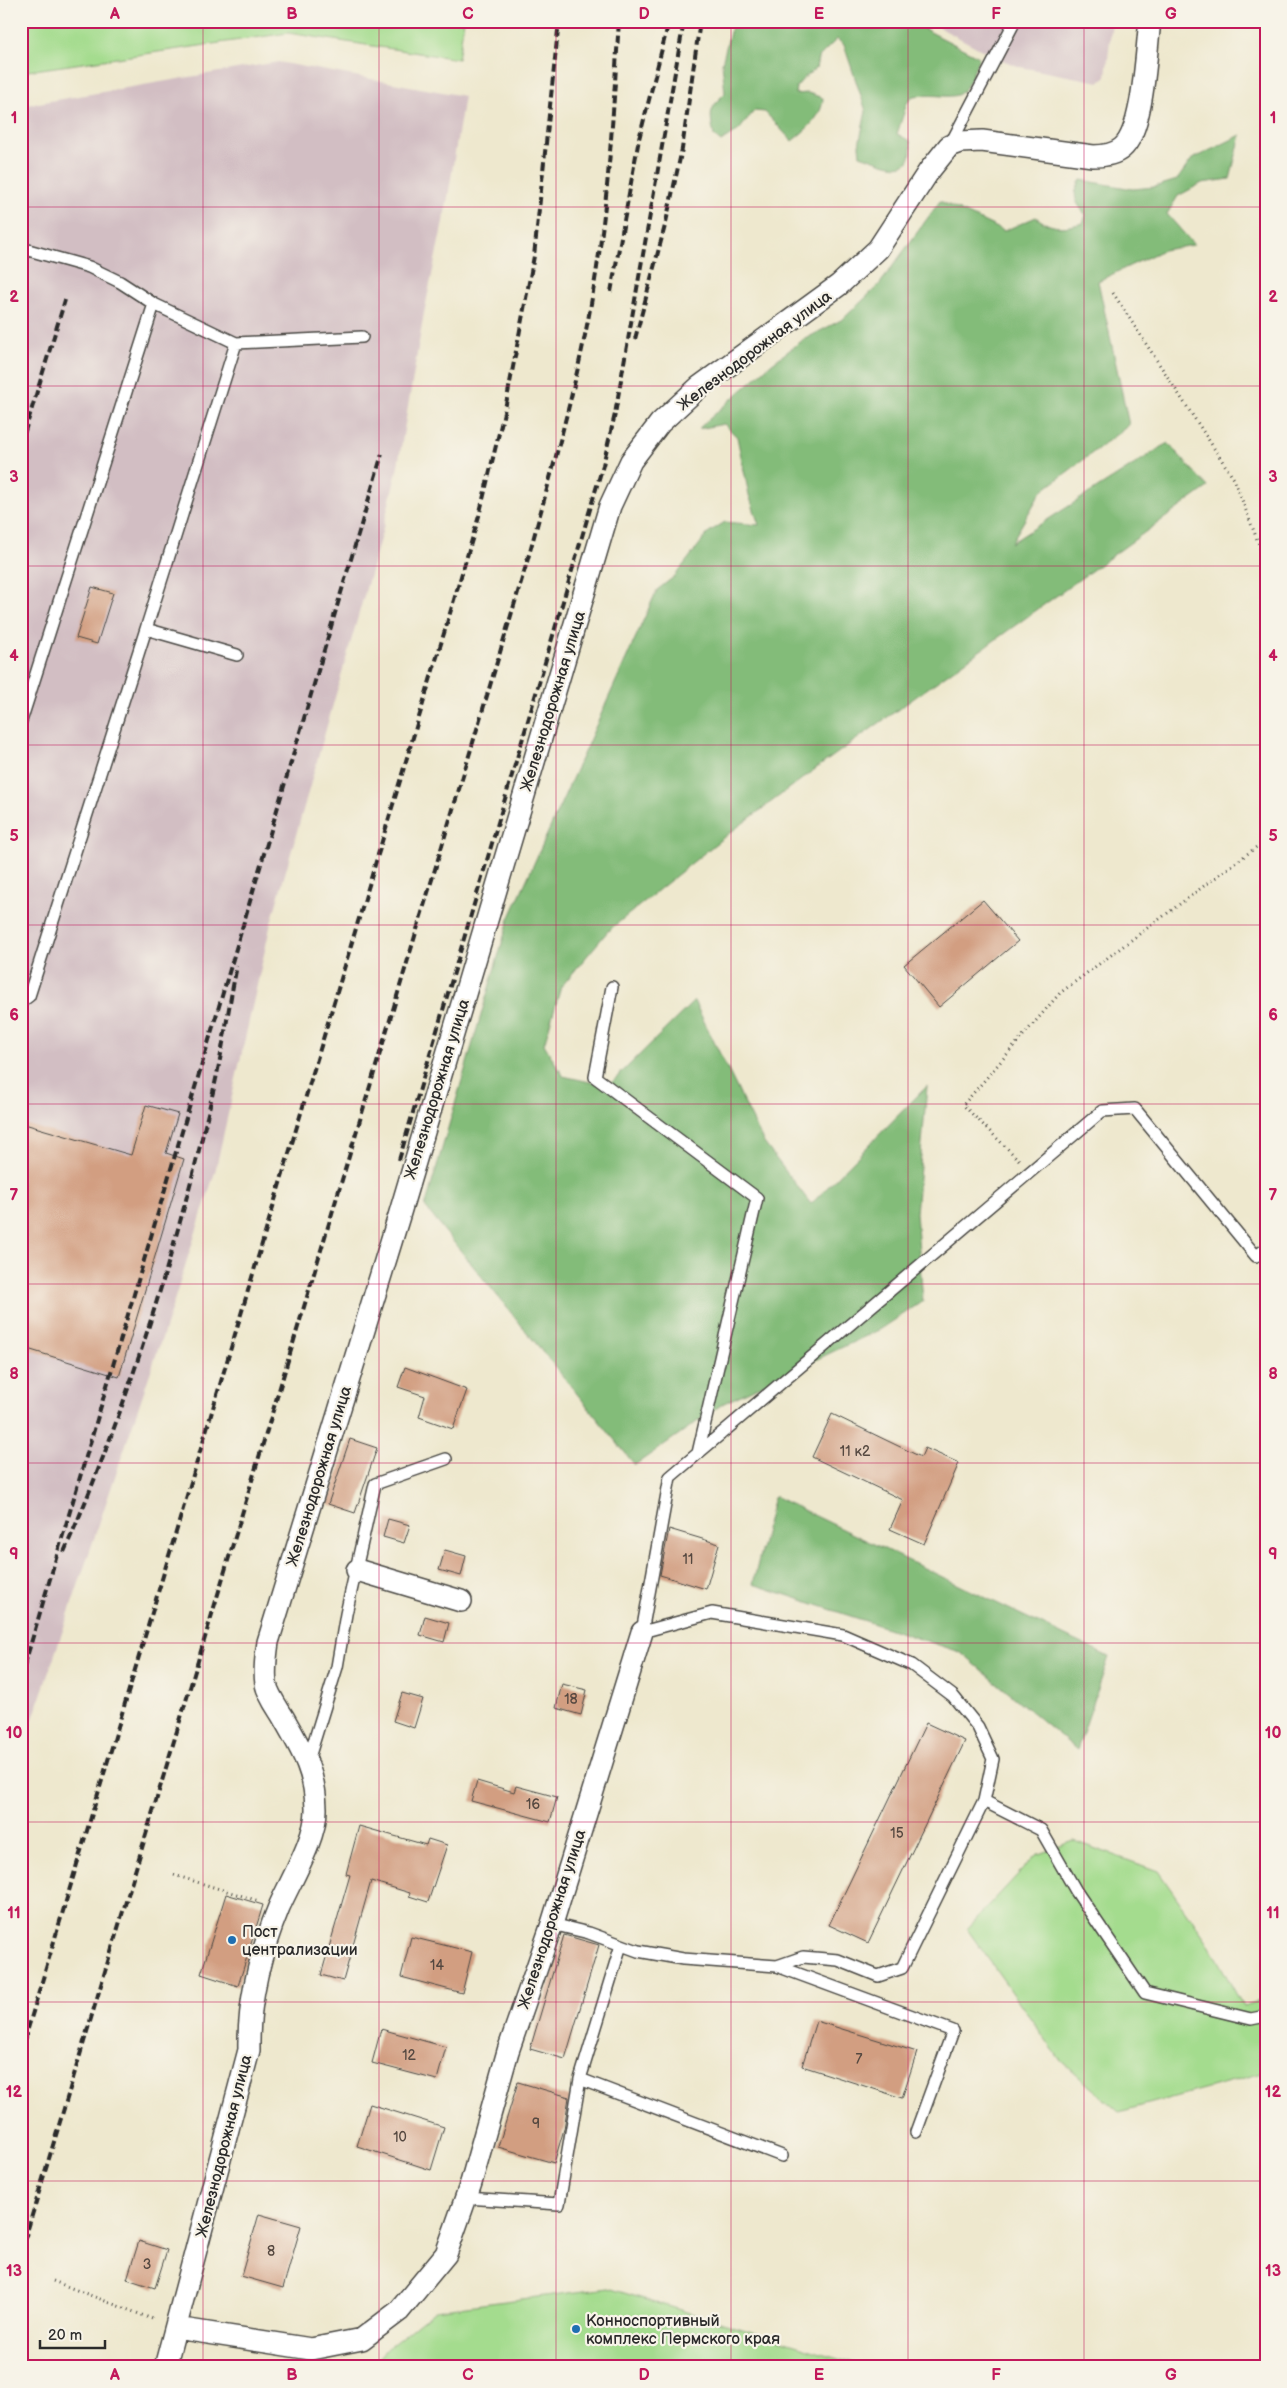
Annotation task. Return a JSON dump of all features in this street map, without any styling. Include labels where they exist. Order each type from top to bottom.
[{"type":"street","points":[[949,146],[960,142],[982,141],[1103,156],[1122,149],[1129,140],[1139,113],[1150,21]]},
{"type":"street","name":"Железнодорожная улица","points":[[165,2367],[249,2050],[248,2024],[258,1963],[279,1907],[307,1847],[317,1811],[315,1781],[308,1761],[266,1686],[265,1664],[268,1642],[399,1216],[610,506],[631,461],[660,424],[700,387],[839,285],[860,267],[889,234],[929,172],[949,146]]},
{"type":"street","points":[[356,1570],[461,1601]]},
{"type":"street","name":"Железнодорожная улица","points":[[176,2328],[311,2348],[362,2339],[398,2312],[446,2254],[466,2198],[508,2050],[552,1924],[642,1632]]},
{"type":"lane","points":[[949,146],[1015,21]]},
{"type":"lane","points":[[21,248],[88,267],[120,282],[154,304],[236,342],[362,337]]},
{"type":"lane","points":[[21,721],[154,304]]},
{"type":"lane","points":[[21,1002],[29,996],[236,342]]},
{"type":"lane","points":[[146,629],[237,655]]},
{"type":"lane","points":[[612,987],[595,1077],[757,1198],[698,1453]]},
{"type":"lane","points":[[777,1966],[803,1957],[838,1960],[878,1976],[902,1968],[984,1801],[993,1759],[978,1727],[953,1696],[912,1665],[843,1635],[712,1613],[642,1632],[670,1477],[1102,1111],[1135,1109],[1256,1256],[1266,1249]]},
{"type":"lane","points":[[308,1761],[337,1667],[346,1614],[375,1484],[446,1459]]},
{"type":"lane","points":[[984,1801],[1041,1830],[1076,1891],[1145,1993],[1251,2019],[1266,2016]]},
{"type":"lane","points":[[552,1924],[589,1933],[638,1951],[683,1959],[777,1966],[953,2031],[916,2132]]},
{"type":"lane","points":[[466,2198],[559,2204],[580,2079],[622,1945]]},
{"type":"lane","points":[[580,2079],[782,2156]]},
{"type":"path","points":[[1114,293],[1234,479],[1266,563]]},
{"type":"path","points":[[1030,1171],[963,1105],[1060,993],[1266,840]]},
{"type":"path","points":[[174,1875],[279,1907]]},
{"type":"path","points":[[53,2281],[176,2328]]},
{"type":"shaded area","points":[[927,21],[1112,21],[1106,76],[1099,82],[1020,67],[997,58]]},
{"type":"shaded area","points":[[278,62],[464,96],[447,203],[424,313],[397,471],[382,532],[271,923],[215,1172],[166,1326],[21,1754],[21,106]]},
{"type":"green space","points":[[21,21],[464,21],[458,59],[288,33],[21,72]]},
{"type":"green space","points":[[733,21],[909,21],[979,57],[973,74],[962,92],[949,96],[913,96],[907,103],[897,134],[910,141],[911,153],[908,161],[903,165],[887,164],[860,155],[859,145],[866,111],[844,45],[837,39],[818,58],[816,68],[796,87],[795,94],[808,93],[823,98],[817,117],[803,132],[792,141],[765,112],[754,111],[739,130],[721,142],[714,136],[711,117],[713,108],[725,93],[722,63]]},
{"type":"green space","points":[[1241,135],[1230,179],[1202,183],[1178,196],[1167,214],[1194,245],[1163,250],[1098,281],[1129,425],[1041,492],[1011,543],[1168,443],[1208,487],[818,767],[719,841],[608,931],[561,987],[544,1044],[563,1076],[608,1086],[694,1001],[764,1143],[811,1204],[927,1086],[916,1213],[923,1301],[881,1329],[724,1403],[635,1465],[425,1207],[509,919],[657,590],[675,576],[709,532],[725,522],[759,525],[749,495],[737,437],[724,424],[698,429],[771,364],[803,340],[843,319],[879,285],[940,201],[1004,231],[1036,217],[1047,224],[1058,227],[1076,225],[1083,223],[1086,215],[1079,206],[1075,194],[1081,180],[1133,189],[1154,187],[1177,180],[1192,159]]},
{"type":"green space","points":[[774,1496],[1109,1657],[1077,1750],[960,1652],[753,1584]]},
{"type":"green space","points":[[1074,1841],[1158,1871],[1207,1941],[1243,2006],[1266,1999],[1266,2072],[1119,2112],[1061,2061],[967,1929],[1036,1855]]},
{"type":"green space","name":"Конноспортивный комплекс Пермского края","points":[[608,2288],[867,2367],[371,2367],[388,2348],[435,2310]]},
{"type":"building","points":[[92,587],[113,593],[97,644],[76,638]]},
{"type":"building","points":[[983,900],[1018,941],[939,1007],[904,965]]},
{"type":"building","points":[[146,1105],[178,1114],[166,1153],[184,1159],[119,1377],[21,1347],[21,1123],[131,1155]]},
{"type":"building","points":[[405,1367],[467,1390],[453,1429],[419,1417],[425,1396],[398,1387]]},
{"type":"building","points":[[832,1414],[921,1457],[925,1448],[959,1463],[924,1544],[890,1529],[903,1500],[812,1457]]},
{"type":"building","points":[[350,1439],[377,1448],[355,1513],[328,1504]]},
{"type":"building","points":[[388,1519],[410,1525],[404,1543],[383,1537]]},
{"type":"building","points":[[669,1529],[719,1544],[706,1589],[660,1575]]},
{"type":"building","points":[[445,1550],[466,1556],[461,1576],[439,1570]]},
{"type":"building","points":[[425,1616],[449,1623],[444,1642],[420,1635]]},
{"type":"building","points":[[562,1684],[587,1690],[581,1715],[556,1708]]},
{"type":"building","points":[[402,1693],[423,1699],[414,1728],[393,1721]]},
{"type":"building","points":[[926,1723],[965,1741],[868,1943],[829,1925]]},
{"type":"building","points":[[477,1781],[514,1792],[516,1786],[557,1797],[550,1822],[471,1801]]},
{"type":"building","points":[[359,1826],[426,1845],[428,1839],[447,1845],[428,1902],[409,1896],[410,1893],[371,1881],[343,1981],[321,1975],[350,1875],[346,1874]]},
{"type":"building","name":"Пост централизации","points":[[226,1894],[263,1905],[238,1986],[201,1974]]},
{"type":"building","points":[[564,1935],[599,1945],[565,2059],[530,2049]]},
{"type":"building","points":[[411,1937],[472,1952],[462,1993],[401,1977]]},
{"type":"building","points":[[816,2021],[917,2052],[902,2098],[802,2066]]},
{"type":"building","points":[[381,2029],[446,2047],[437,2080],[372,2063]]},
{"type":"building","points":[[518,2082],[569,2097],[564,2129],[554,2163],[498,2147]]},
{"type":"building","points":[[370,2104],[444,2127],[431,2170],[357,2146]]},
{"type":"building","points":[[259,2214],[301,2226],[283,2288],[241,2276]]},
{"type":"building","points":[[139,2241],[167,2250],[155,2288],[127,2279]]},
{"type":"railway","points":[[21,2052],[479,516],[506,404],[534,256],[559,21]]},
{"type":"railway","points":[[21,2252],[527,562],[555,459],[581,355],[599,253],[610,154],[619,21]]},
{"type":"railway","points":[[611,292],[639,139],[669,21]]},
{"type":"railway","points":[[399,1160],[603,465],[615,414],[684,21]]},
{"type":"railway","points":[[635,339],[666,222],[682,149],[700,21]]},
{"type":"railway","points":[[21,444],[65,300]]},
{"type":"railway","points":[[21,1677],[382,454]]},
{"type":"railway","points":[[64,1552],[130,1384],[167,1267],[184,1209],[213,1092],[237,966]]},
{"type":"place","name":"Пост централизации","points":[[232,1940]]},
{"type":"place","name":"Конноспортивный комплекс Пермского края","points":[[576,2329]]}]
